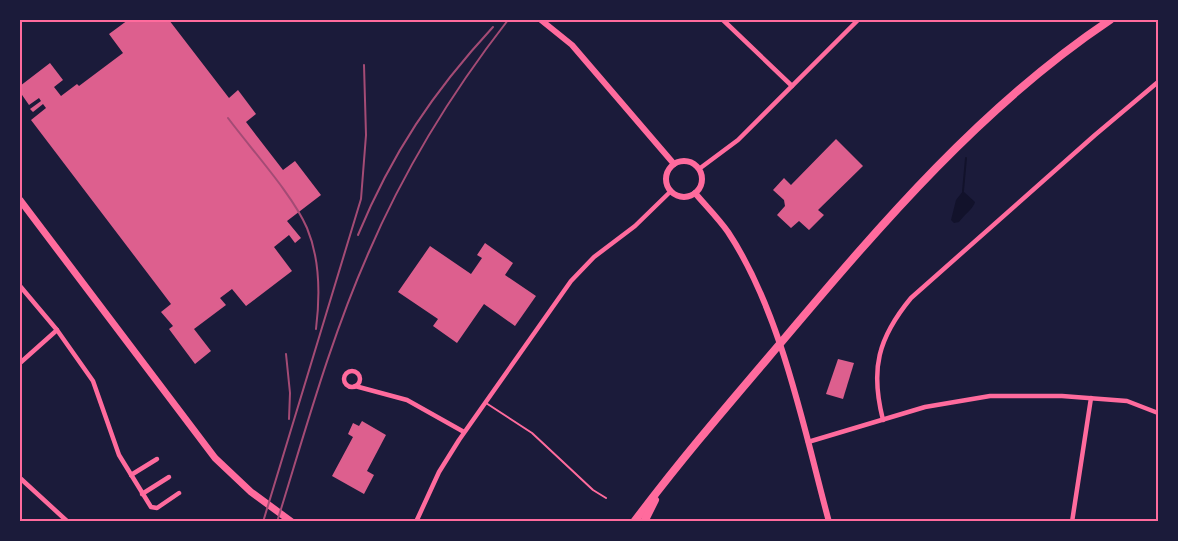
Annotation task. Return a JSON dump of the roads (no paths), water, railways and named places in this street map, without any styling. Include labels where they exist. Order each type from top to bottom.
[{"type":"highway","points":[[634,522],[715,420],[838,275],[925,180],[1005,102],[1110,20]]},
{"type":"highway","points":[[644,522],[660,490]]},
{"type":"main road","points":[[20,200],[215,458],[251,492],[292,522]]},
{"type":"street","points":[[541,20],[572,45],[674,165]]},
{"type":"street","points":[[723,20],[792,86]]},
{"type":"street","points":[[699,169],[730,147],[858,20]]},
{"type":"street","points":[[883,420],[876,370],[887,331],[911,298],[1158,82]]},
{"type":"street","points":[[687,161],[699,169],[701,184],[695,193],[682,197],[671,191],[666,176],[674,165],[687,161]]},
{"type":"street","points":[[416,522],[439,472],[464,432],[577,274],[594,257],[641,221],[671,191]]},
{"type":"street","points":[[695,193],[727,231],[740,253],[770,318],[808,441],[829,522]]},
{"type":"street","points":[[20,286],[57,330],[97,388],[117,451],[151,507],[157,508],[179,493]]},
{"type":"street","points":[[20,363],[57,330]]},
{"type":"street","points":[[360,384],[356,372],[347,374],[346,383],[355,386],[360,384],[407,400],[464,432]]},
{"type":"street","points":[[808,441],[925,407],[990,396],[1126,401],[1158,413]]},
{"type":"street","points":[[1072,522],[1091,398]]},
{"type":"street","points":[[131,475],[157,459]]},
{"type":"street","points":[[142,494],[169,477]]},
{"type":"street","points":[[20,478],[68,522]]},
{"type":"lane","points":[[485,403],[532,433],[593,490],[606,498]]},
{"type":"waterway","points":[[963,191],[966,158]]},
{"type":"railway","points":[[277,522],[330,353],[354,287],[382,223],[430,132],[487,47],[508,20]]},
{"type":"railway","points":[[358,235],[385,177],[416,125],[451,75],[493,27]]},
{"type":"railway","points":[[263,522],[361,199],[366,135],[364,65]]},
{"type":"railway","points":[[228,118],[282,187],[307,228],[317,265],[316,329]]},
{"type":"railway","points":[[286,354],[290,393],[289,419]]}]
